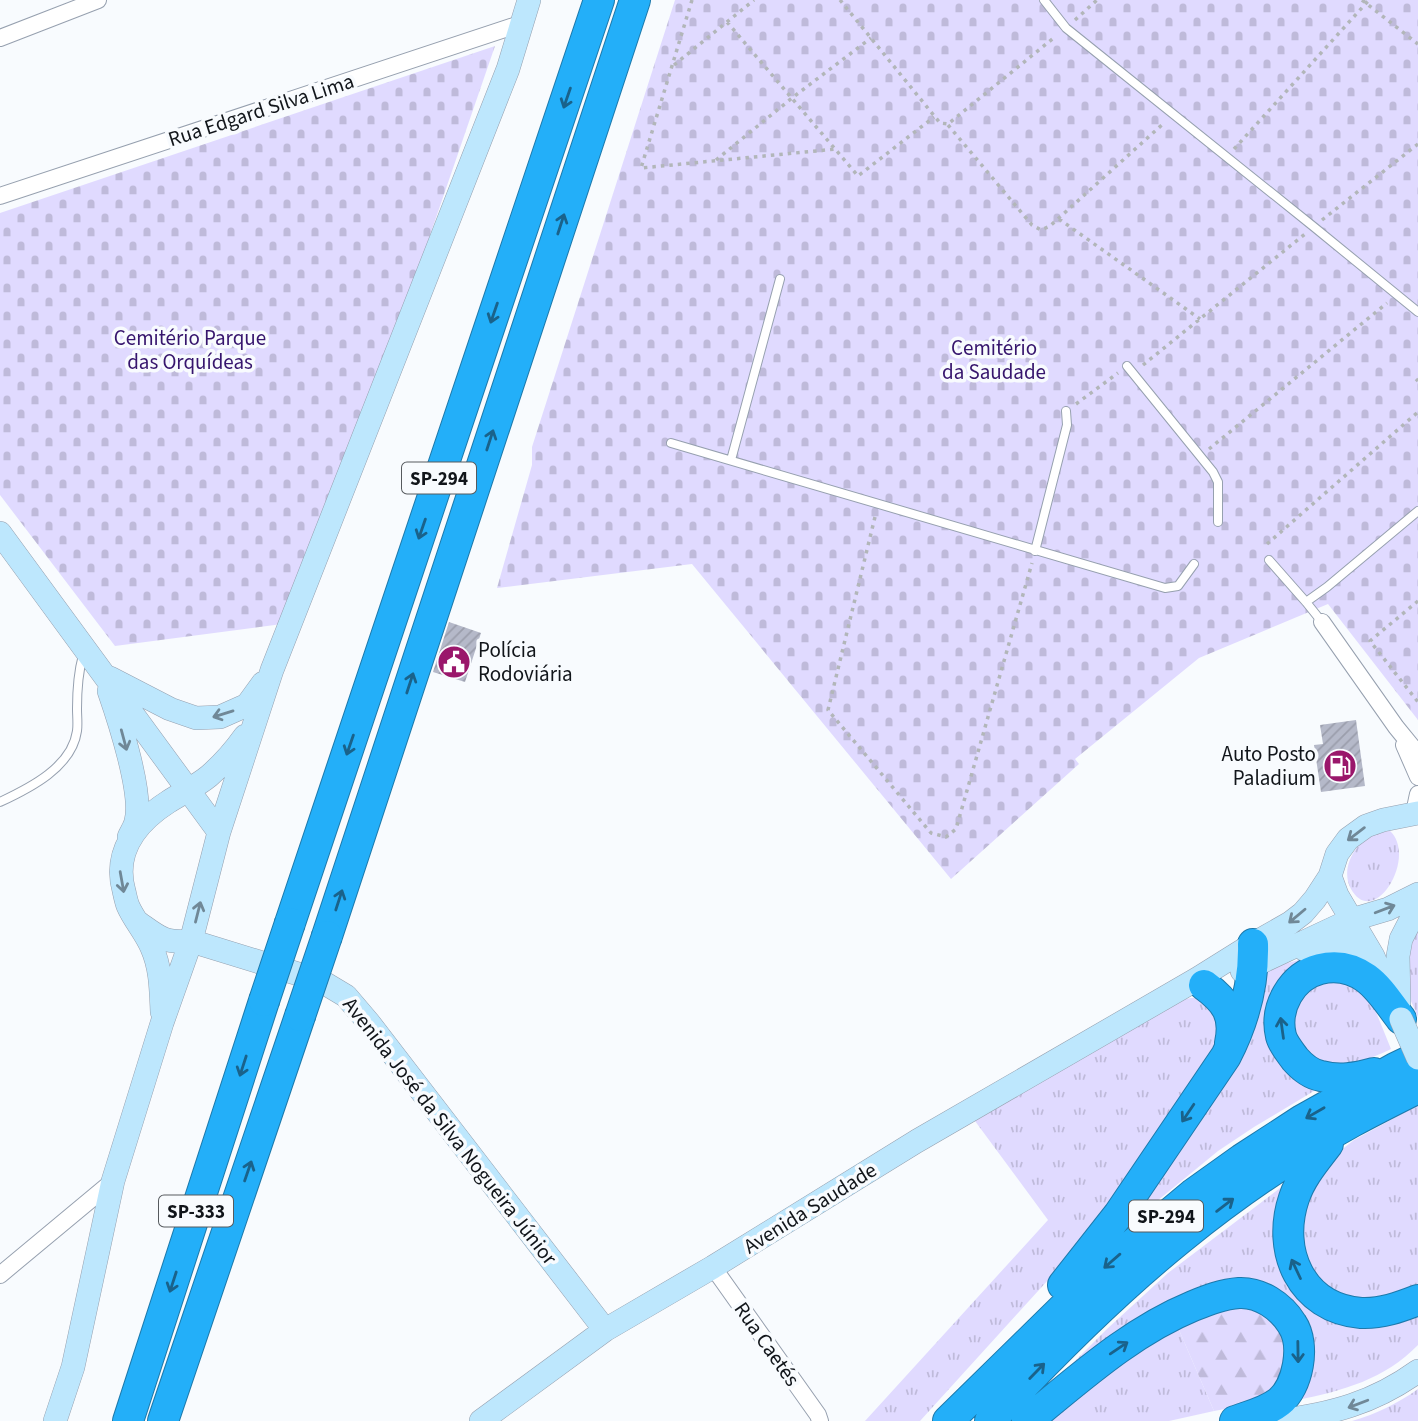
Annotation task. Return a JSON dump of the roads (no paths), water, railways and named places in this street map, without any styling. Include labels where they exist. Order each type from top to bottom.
[{"type":"highway","name":"SP-294","points":[[264,1001],[599,0]]},
{"type":"highway","name":"SP-294","points":[[300,1016],[635,0]]},
{"type":"highway","points":[[951,1419],[1067,1281],[1119,1214],[1227,1056],[1244,1014],[1253,955]]},
{"type":"highway","points":[[1401,1019],[1366,978],[1349,969],[1328,967],[1309,972],[1294,984],[1284,1000],[1280,1016],[1282,1037],[1290,1053],[1303,1068],[1319,1076],[1356,1078],[1410,1061]]},
{"type":"highway","points":[[1204,985],[1218,995],[1227,1007],[1233,1031],[1227,1056]]},
{"type":"highway","name":"SP-333","points":[[128,1421],[264,1001]]},
{"type":"highway","name":"SP-333","points":[[163,1421],[300,1016]]},
{"type":"highway","name":"SP-294","points":[[951,1419],[1102,1270],[1193,1194],[1302,1120],[1410,1061]]},
{"type":"highway","name":"SP-294","points":[[990,1421],[1082,1325],[1181,1238],[1281,1165],[1351,1122],[1418,1088]]},
{"type":"highway","points":[[1351,1122],[1328,1143],[1301,1180],[1293,1199],[1288,1247],[1295,1270],[1308,1289],[1325,1302],[1345,1311],[1385,1311],[1418,1300]]},
{"type":"highway","points":[[1027,1421],[1111,1354],[1142,1333],[1176,1313],[1212,1298],[1240,1293],[1259,1296],[1280,1309],[1294,1325],[1299,1345],[1298,1367],[1292,1387],[1280,1402],[1235,1421]]},
{"type":"street","points":[[0,38],[98,0]]},
{"type":"street","points":[[55,1421],[73,1367],[113,1181],[162,1023],[191,942],[219,832],[253,725],[272,670],[503,82],[529,0]]},
{"type":"street","name":"Rua Edgard Silva Lima","points":[[0,196],[523,23]]},
{"type":"street","points":[[0,533],[219,832]]},
{"type":"street","points":[[1322,622],[1418,754]]},
{"type":"street","points":[[104,674],[170,709],[196,718],[220,717],[247,705],[272,670]]},
{"type":"street","points":[[104,674],[127,751],[137,802],[136,821],[120,868],[121,880],[128,906],[153,950],[160,980],[162,1023]]},
{"type":"street","points":[[127,842],[149,817],[166,803],[208,777],[234,751],[253,725]]},
{"type":"street","points":[[1396,727],[1418,777]]},
{"type":"street","points":[[1147,1008],[1204,985],[1253,955],[1315,899],[1330,876],[1337,854],[1348,839],[1366,826],[1414,814]]},
{"type":"street","points":[[1330,876],[1337,895],[1373,956],[1401,1019]]},
{"type":"street","points":[[1282,954],[1351,920],[1388,909],[1418,894]]},
{"type":"street","points":[[1410,1061],[1401,1019],[1398,956],[1401,939],[1418,905]]},
{"type":"street","name":"Avenida José da Silva Nogueira Júnior","points":[[139,923],[162,939],[191,942],[321,981],[346,996],[604,1330]]},
{"type":"street","points":[[1147,1008],[1197,979],[1253,955],[1348,945],[1373,956]]},
{"type":"street","name":"Avenida Saudade","points":[[481,1421],[604,1330],[713,1268],[917,1141],[1147,1008]]},
{"type":"street","points":[[0,1275],[113,1181]]},
{"type":"street","name":"Rua Caetés","points":[[713,1268],[820,1421]]},
{"type":"street","points":[[68,1421],[73,1367]]},
{"type":"street","points":[[1278,1421],[1346,1408],[1373,1398],[1418,1371]]},
{"type":"lane","points":[[1044,0],[1066,28],[1418,313]]},
{"type":"lane","points":[[731,460],[780,279]]},
{"type":"lane","points":[[1127,366],[1213,472],[1218,482],[1218,522]]},
{"type":"lane","points":[[1035,551],[1067,425],[1066,411]]},
{"type":"lane","points":[[671,443],[1165,588],[1178,586],[1194,564]]},
{"type":"lane","points":[[1306,603],[1418,511]]},
{"type":"lane","points":[[1269,560],[1322,622]]},
{"type":"lane","points":[[0,802],[52,773],[71,750],[77,732],[79,667],[85,649]]},
{"type":"place","name":"Polícia Rodoviária","points":[[454,662]]},
{"type":"place","name":"Auto Posto Paladium","points":[[1340,766]]},
{"type":"park label","name":"Cemitério Parque das Orquídeas","points":[[190,350]]},
{"type":"park label","name":"Cemitério da Saudade","points":[[994,360]]}]
